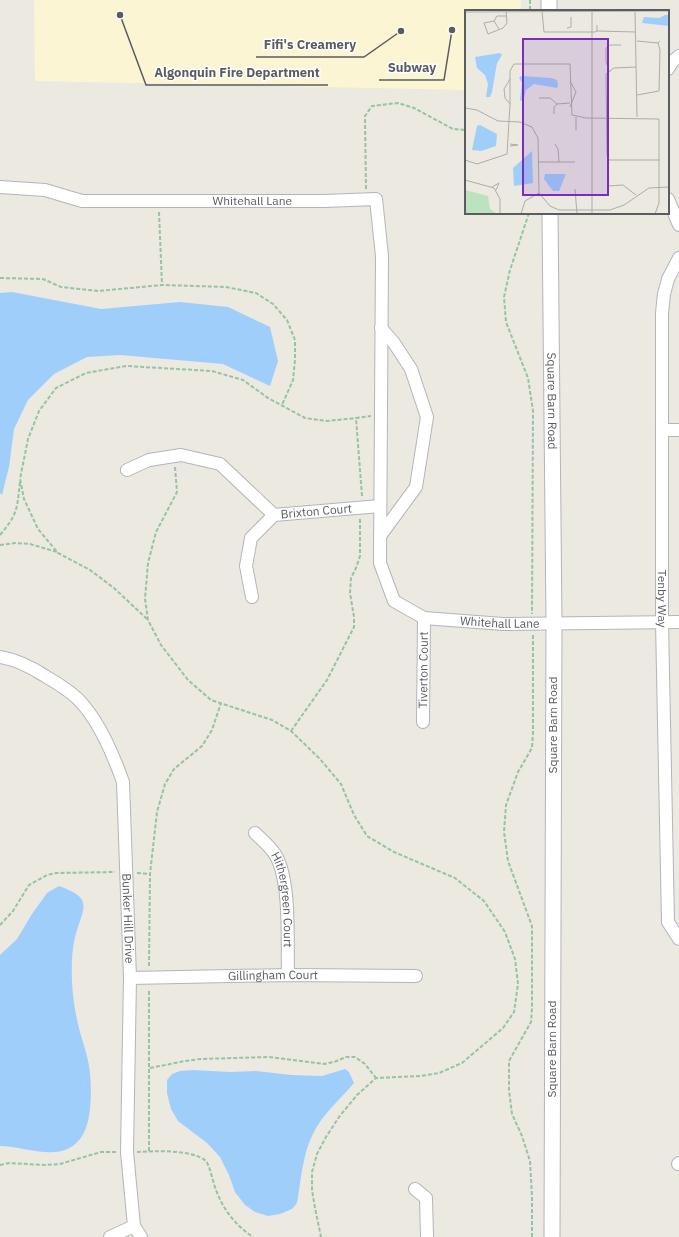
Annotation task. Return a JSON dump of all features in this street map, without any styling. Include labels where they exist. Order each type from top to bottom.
[{"type":"street","points":[[548,0],[549,10]]},
{"type":"street","points":[[669,67],[672,62],[679,56]]},
{"type":"street","name":"Whitehall Lane","points":[[0,187],[45,190],[82,201],[324,201],[376,199],[382,256],[380,563],[394,601],[424,618],[503,624],[554,622],[679,622]]},
{"type":"street","points":[[669,201],[679,226]]},
{"type":"street","name":"Square Barn Road","points":[[550,214],[554,622],[552,1237]]},
{"type":"street","name":"Tenby Way","points":[[679,258],[668,279],[664,294],[662,313],[662,622],[668,922],[679,939]]},
{"type":"street","points":[[380,536],[416,487],[427,417],[411,369],[394,343],[381,328]]},
{"type":"street","points":[[662,430],[679,430]]},
{"type":"street","points":[[127,470],[149,460],[181,455],[220,464],[274,515]]},
{"type":"street","name":"Brixton Court","points":[[252,597],[246,566],[251,538],[274,515],[380,506]]},
{"type":"street","name":"Tiverton Court","points":[[423,722],[424,618]]},
{"type":"street","name":"Bunker Hill Drive","points":[[0,657],[28,666],[72,694],[88,711],[103,734],[115,758],[124,782],[130,978],[127,1152],[134,1226]]},
{"type":"street","name":"Hithergreen Court","points":[[255,833],[276,855],[284,876],[288,975]]},
{"type":"street","name":"Gillingham Court","points":[[130,978],[288,975],[416,976]]},
{"type":"street","points":[[415,1189],[426,1198],[427,1237]]},
{"type":"street","points":[[110,1237],[134,1226],[142,1237]]},
{"type":"path","points":[[366,199],[365,116],[372,106],[398,103],[414,108],[453,129],[465,130]]},
{"type":"path","points":[[159,200],[162,285]]},
{"type":"path","points":[[529,214],[513,258],[504,297],[506,322],[528,378],[534,411],[532,623],[534,733],[532,748],[518,772],[506,805],[504,832],[508,861],[532,926],[531,1022],[509,1060],[509,1090],[512,1114],[522,1136],[530,1161],[532,1237]]},
{"type":"path","points":[[0,278],[43,279],[60,287],[98,291],[162,285],[226,287],[256,293],[273,304],[286,320],[295,340],[293,380],[282,405]]},
{"type":"path","points":[[0,535],[12,521],[17,510],[20,479],[28,439],[39,411],[56,388],[86,373],[126,366],[212,371],[243,380],[268,398],[305,418],[327,421],[380,414]]},
{"type":"path","points":[[291,732],[328,680],[354,627],[350,593],[351,578],[360,556],[360,508],[362,494],[356,418]]},
{"type":"path","points":[[148,620],[146,599],[148,563],[156,532],[177,492],[174,456]]},
{"type":"path","points":[[20,479],[24,499],[38,529],[58,553]]},
{"type":"path","points":[[0,545],[15,543],[30,544],[58,553],[90,570],[114,588],[148,620],[161,645],[188,680],[211,700],[272,720],[291,732],[320,759],[341,784],[354,815],[366,836],[394,852],[455,878],[484,900],[505,932],[516,959],[518,984],[514,1012],[503,1028],[462,1062],[439,1073],[421,1076],[376,1078],[357,1095],[339,1117],[326,1137],[317,1154],[312,1172],[312,1190],[321,1237]]},
{"type":"path","points":[[149,1151],[150,874],[157,812],[165,784],[174,769],[202,746],[212,730],[221,703]]},
{"type":"path","points":[[0,925],[13,911],[29,885],[47,875],[56,872],[127,872],[150,874]]},
{"type":"path","points":[[150,1068],[169,1065],[185,1060],[269,1057],[306,1063],[324,1064],[346,1057],[355,1057],[365,1064],[376,1078]]},
{"type":"path","points":[[0,1165],[9,1163],[44,1165],[54,1164],[101,1152],[149,1151],[197,1156],[207,1162],[216,1191],[230,1216],[240,1229],[253,1237]]},
{"type":"shaded area","points":[[34,0],[521,0],[521,10],[465,10],[465,90],[35,81]]},
{"type":"water","points":[[12,292],[101,309],[180,302],[228,307],[270,327],[278,361],[270,386],[223,364],[120,355],[87,357],[54,374],[28,400],[14,429],[9,467],[2,495],[0,493],[0,293]]},
{"type":"water","points":[[59,886],[78,895],[84,905],[73,947],[72,969],[76,1014],[90,1074],[91,1093],[87,1124],[80,1139],[63,1151],[42,1152],[0,1146],[0,955],[17,939],[47,893]]},
{"type":"water","points":[[345,1069],[349,1072],[354,1083],[320,1121],[312,1136],[304,1161],[297,1203],[292,1209],[280,1214],[268,1216],[255,1212],[245,1205],[235,1192],[220,1157],[207,1143],[178,1121],[171,1109],[167,1093],[167,1080],[172,1074],[180,1071],[256,1071],[291,1075],[322,1076]]},
{"type":"place","name":"Algonquin Fire Department","points":[[120,15]]},
{"type":"place","name":"Subway","points":[[452,30]]},
{"type":"place","name":"Fifi's Creamery","points":[[401,31]]}]
